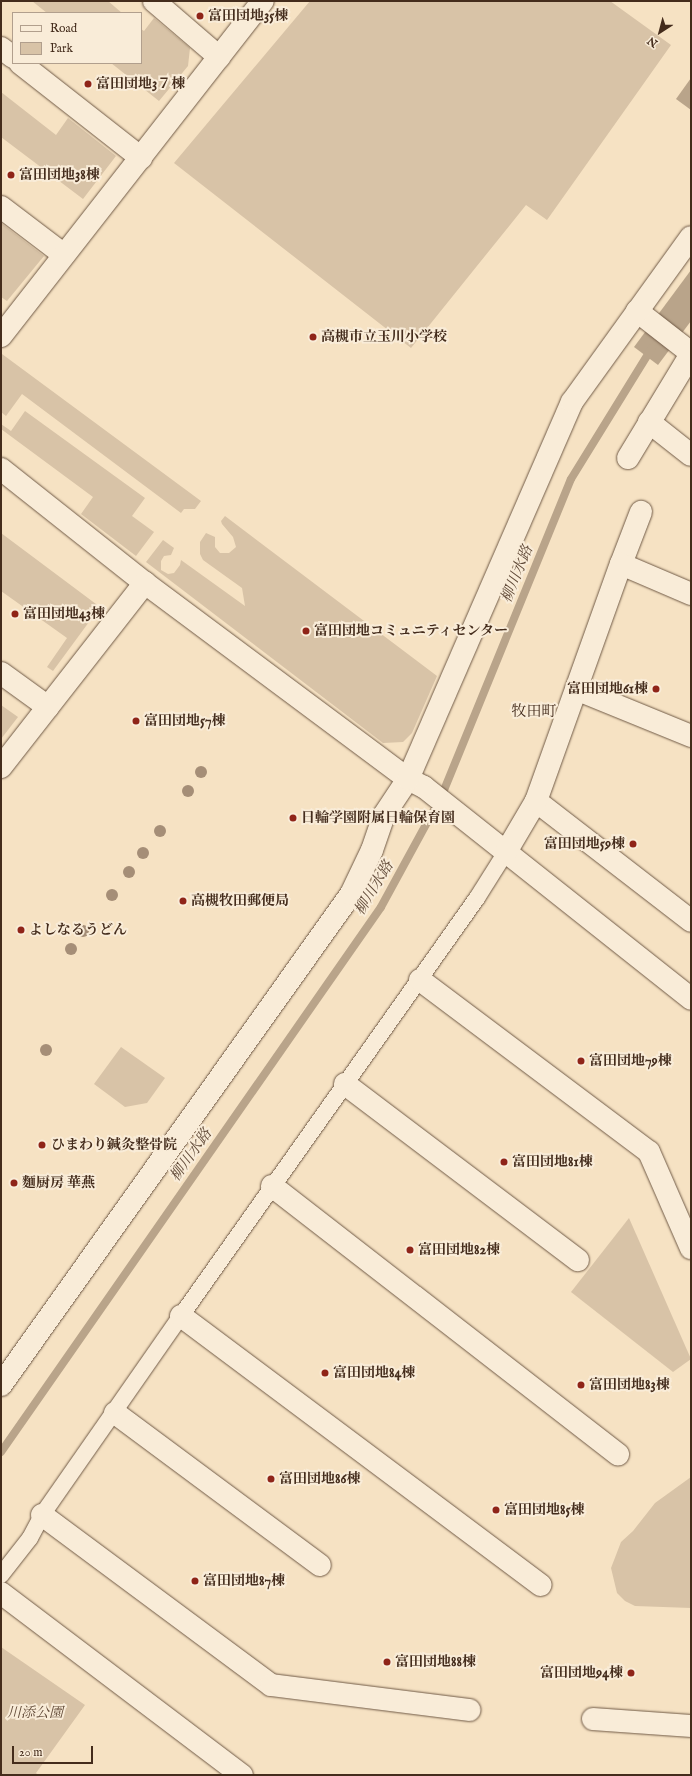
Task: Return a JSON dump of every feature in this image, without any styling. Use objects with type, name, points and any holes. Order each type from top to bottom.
[{"type":"street","points":[[154,1],[219,57]]},
{"type":"street","points":[[1,336],[263,1]]},
{"type":"street","points":[[1,48],[12,56]]},
{"type":"street","points":[[21,64],[141,158]]},
{"type":"street","points":[[1,207],[64,255]]},
{"type":"street","points":[[1,1385],[352,894],[372,850],[384,815],[416,783],[572,402],[691,237]]},
{"type":"street","points":[[628,458],[691,353],[637,311]]},
{"type":"street","points":[[649,422],[691,455]]},
{"type":"street","points":[[1,469],[145,583],[458,813],[691,999]]},
{"type":"street","points":[[506,852],[536,801],[641,512]]},
{"type":"street","points":[[621,564],[691,594]]},
{"type":"street","points":[[1,767],[145,583]]},
{"type":"street","points":[[1,673],[48,707]]},
{"type":"street","points":[[576,689],[691,736]]},
{"type":"street","points":[[536,801],[691,921]]},
{"type":"street","points":[[420,980],[649,1152],[691,1248]]},
{"type":"street","points":[[345,1084],[578,1260]]},
{"type":"street","points":[[272,1186],[618,1454]]},
{"type":"street","points":[[181,1316],[540,1585]]},
{"type":"street","points":[[115,1413],[320,1565]]},
{"type":"street","points":[[42,1515],[271,1685],[469,1710]]},
{"type":"street","points":[[1,1593],[242,1775]]},
{"type":"street","points":[[593,1719],[691,1726]]},
{"type":"lane","points":[[1,1575],[30,1538],[42,1515],[115,1413],[181,1316],[420,980],[477,898],[506,852]]},
{"type":"green space","points":[[32,1],[108,1],[121,12],[46,12]]},
{"type":"green space","points":[[310,1],[610,1],[671,45],[547,220],[526,205],[411,348],[174,163]]},
{"type":"green space","points":[[154,18],[190,48],[188,66],[159,101],[112,64],[142,64],[142,30],[144,31]]},
{"type":"green space","points":[[1,92],[56,135],[68,118],[116,156],[83,199],[1,137]]},
{"type":"green space","points":[[1,223],[44,256],[7,301],[1,297]]},
{"type":"green space","points":[[2,354],[201,501],[195,509],[184,509],[181,513],[22,394],[6,416],[1,412]]},
{"type":"green space","points":[[25,411],[145,498],[132,516],[154,532],[136,556],[81,514],[93,497],[1,429],[1,424],[11,431]]},
{"type":"green space","points":[[225,516],[437,676],[412,733],[403,742],[383,743],[146,562],[163,540],[174,548],[171,555],[164,556],[161,561],[161,570],[168,574],[174,573],[180,565],[181,560],[245,606],[242,588],[203,560],[200,554],[200,542],[206,533],[215,537],[215,547],[220,553],[229,553],[236,547],[233,537],[222,524],[221,521]]},
{"type":"green space","points":[[1,533],[100,607],[53,671],[47,667],[67,638],[1,591]]},
{"type":"green space","points":[[1,705],[18,717],[1,739]]},
{"type":"green space","points":[[121,1047],[165,1078],[147,1103],[125,1107],[94,1084]]},
{"type":"green space","points":[[629,1218],[691,1359],[673,1372],[571,1292]]},
{"type":"green space","points":[[691,1477],[691,1608],[635,1606],[625,1601],[617,1593],[611,1568],[621,1542],[633,1531],[655,1503]]},
{"type":"green space","name":"川添公園","points":[[1,1647],[85,1705],[36,1773],[38,1775],[1,1775]]},
{"type":"shaded area","points":[[691,78],[691,110],[676,99]]},
{"type":"shaded area","points":[[691,270],[691,321],[658,365],[634,347]]},
{"type":"waterway","name":"柳川水路","points":[[1,1452],[381,907],[442,795],[571,479],[652,348]]},
{"type":"place","name":"富田団地35棟","points":[[200,16]]},
{"type":"place","name":"富田団地3７棟","points":[[88,84]]},
{"type":"place","name":"富田団地38棟","points":[[11,175]]},
{"type":"place","name":"高槻市立玉川小学校","points":[[313,337]]},
{"type":"place","name":"富田団地43棟","points":[[15,614]]},
{"type":"place","name":"富田団地コミュニティセンター","points":[[306,631]]},
{"type":"place","name":"富田団地61棟","points":[[656,689]]},
{"type":"place","name":"富田団地57棟","points":[[136,721]]},
{"type":"place","name":"日輪学園附属日輪保育園","points":[[293,818]]},
{"type":"place","name":"富田団地59棟","points":[[633,844]]},
{"type":"place","name":"高槻牧田郵便局","points":[[183,901]]},
{"type":"place","name":"よしなるうどん","points":[[21,930]]},
{"type":"place","name":"富田団地79棟","points":[[581,1061]]},
{"type":"place","name":"ひまわり鍼灸整骨院","points":[[42,1145]]},
{"type":"place","name":"富田団地81棟","points":[[504,1162]]},
{"type":"place","name":"麵厨房 華燕","points":[[14,1183]]},
{"type":"place","name":"富田団地82棟","points":[[410,1250]]},
{"type":"place","name":"富田団地84棟","points":[[325,1373]]},
{"type":"place","name":"富田団地83棟","points":[[581,1385]]},
{"type":"place","name":"富田団地86棟","points":[[271,1479]]},
{"type":"place","name":"富田団地85棟","points":[[496,1510]]},
{"type":"place","name":"富田団地87棟","points":[[195,1581]]},
{"type":"place","name":"富田団地88棟","points":[[387,1662]]},
{"type":"place","name":"富田団地94棟","points":[[631,1673]]},
{"type":"district","name":"牧田町","points":[[534,712]]}]
